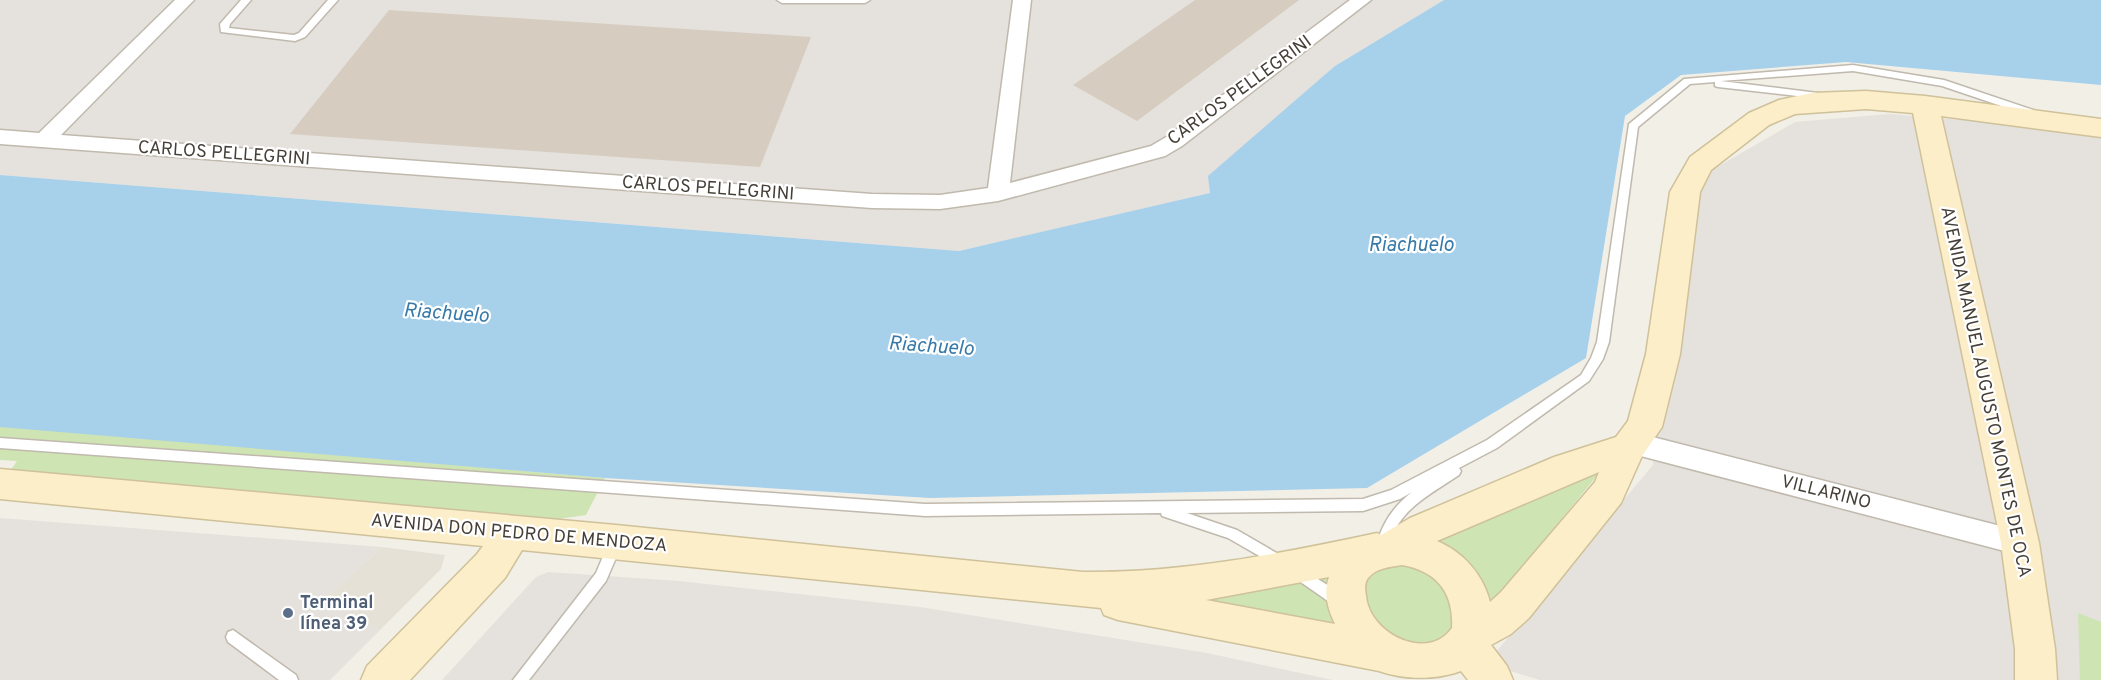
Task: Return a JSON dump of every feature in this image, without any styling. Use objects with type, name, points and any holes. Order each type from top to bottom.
[{"type":"main road","points":[[1390,655],[1426,663],[1440,661],[1457,651],[1470,636],[1497,621],[1515,605],[1608,492],[1630,445],[1644,426],[1655,391],[1663,354],[1685,192],[1694,174],[1711,154],[1773,112],[1789,106],[1812,102],[1866,100],[1925,105],[2101,128]]},
{"type":"main road","name":"AVENIDA MANUEL AUGUSTO MONTES DE OCA","points":[[1925,105],[2020,543],[2035,649],[2036,680]]},
{"type":"main road","name":"AVENIDA DON PEDRO DE MENDOZA","points":[[0,484],[511,534],[616,542],[1037,587],[1134,590],[1200,584],[1384,549],[1572,466],[1630,445]]},
{"type":"main road","points":[[382,680],[491,566],[511,534]]},
{"type":"main road","points":[[1447,680],[1390,655],[1358,631],[1346,605],[1344,593],[1350,571],[1366,555],[1384,549],[1423,553],[1443,563],[1459,578],[1473,606],[1470,636],[1473,654],[1492,680]]},
{"type":"main road","name":"AVENIDA DON PEDRO DE MENDOZA","points":[[1037,587],[1390,655]]},
{"type":"street","points":[[44,140],[185,0]]},
{"type":"street","points":[[998,194],[1022,0]]},
{"type":"street","name":"CARLOS PELLEGRINI","points":[[0,137],[872,201],[940,202],[998,194],[1158,151],[1175,141],[1362,0]]},
{"type":"street","name":"VILLARINO","points":[[1630,445],[2020,543]]},
{"type":"lane","points":[[246,0],[225,24],[224,30],[289,39],[302,35],[333,0]]},
{"type":"lane","points":[[782,0],[865,0]]},
{"type":"lane","points":[[1384,549],[1388,527],[1401,508],[1585,378],[1594,366],[1603,342],[1633,126],[1687,81],[1853,68],[1944,83],[2062,123]]},
{"type":"lane","points":[[1687,81],[1866,100]]},
{"type":"lane","points":[[0,443],[924,510],[1363,505],[1395,495],[1492,444]]},
{"type":"lane","points":[[1157,509],[1232,534],[1291,568],[1346,605]]},
{"type":"lane","points":[[520,680],[602,577],[616,542]]},
{"type":"lane","points":[[233,637],[291,680]]},
{"type":"shaded area","points":[[0,0],[1444,0],[1335,66],[1211,193],[959,251],[0,175]]},
{"type":"shaded area","points":[[1889,114],[2101,132],[2101,680],[1540,680],[1486,664],[1653,465],[1677,190],[1795,122]]},
{"type":"shaded area","points":[[0,518],[382,547],[327,597],[380,630],[330,680],[0,680]]},
{"type":"shaded area","points":[[382,547],[445,555],[441,569],[380,630],[327,597]]},
{"type":"shaded area","points":[[548,572],[679,581],[920,607],[1207,653],[1333,680],[442,680],[536,577]]},
{"type":"green space","points":[[0,425],[605,478],[586,515],[537,522],[10,471],[17,461],[0,460]]},
{"type":"green space","points":[[1604,467],[1489,608],[1417,545]]},
{"type":"green space","points":[[1393,559],[1443,577],[1459,623],[1446,642],[1423,650],[1372,630],[1358,584],[1371,567]]},
{"type":"green space","points":[[1344,568],[1358,641],[1142,601]]},
{"type":"green space","points":[[2078,613],[2101,622],[2101,680],[2080,680]]},
{"type":"water","name":"Riachuelo","points":[[1444,0],[2101,0],[2101,85],[1846,62],[1681,75],[1625,116],[1586,358],[1367,488],[930,498],[605,478],[0,427],[0,175],[959,251],[1210,193],[1208,176],[1335,66]]},
{"type":"building","points":[[1195,0],[1299,0],[1137,121],[1073,85]]},
{"type":"building","points":[[389,10],[811,37],[760,167],[290,134]]},
{"type":"place","name":"Terminal línea 39","points":[[288,613]]}]
